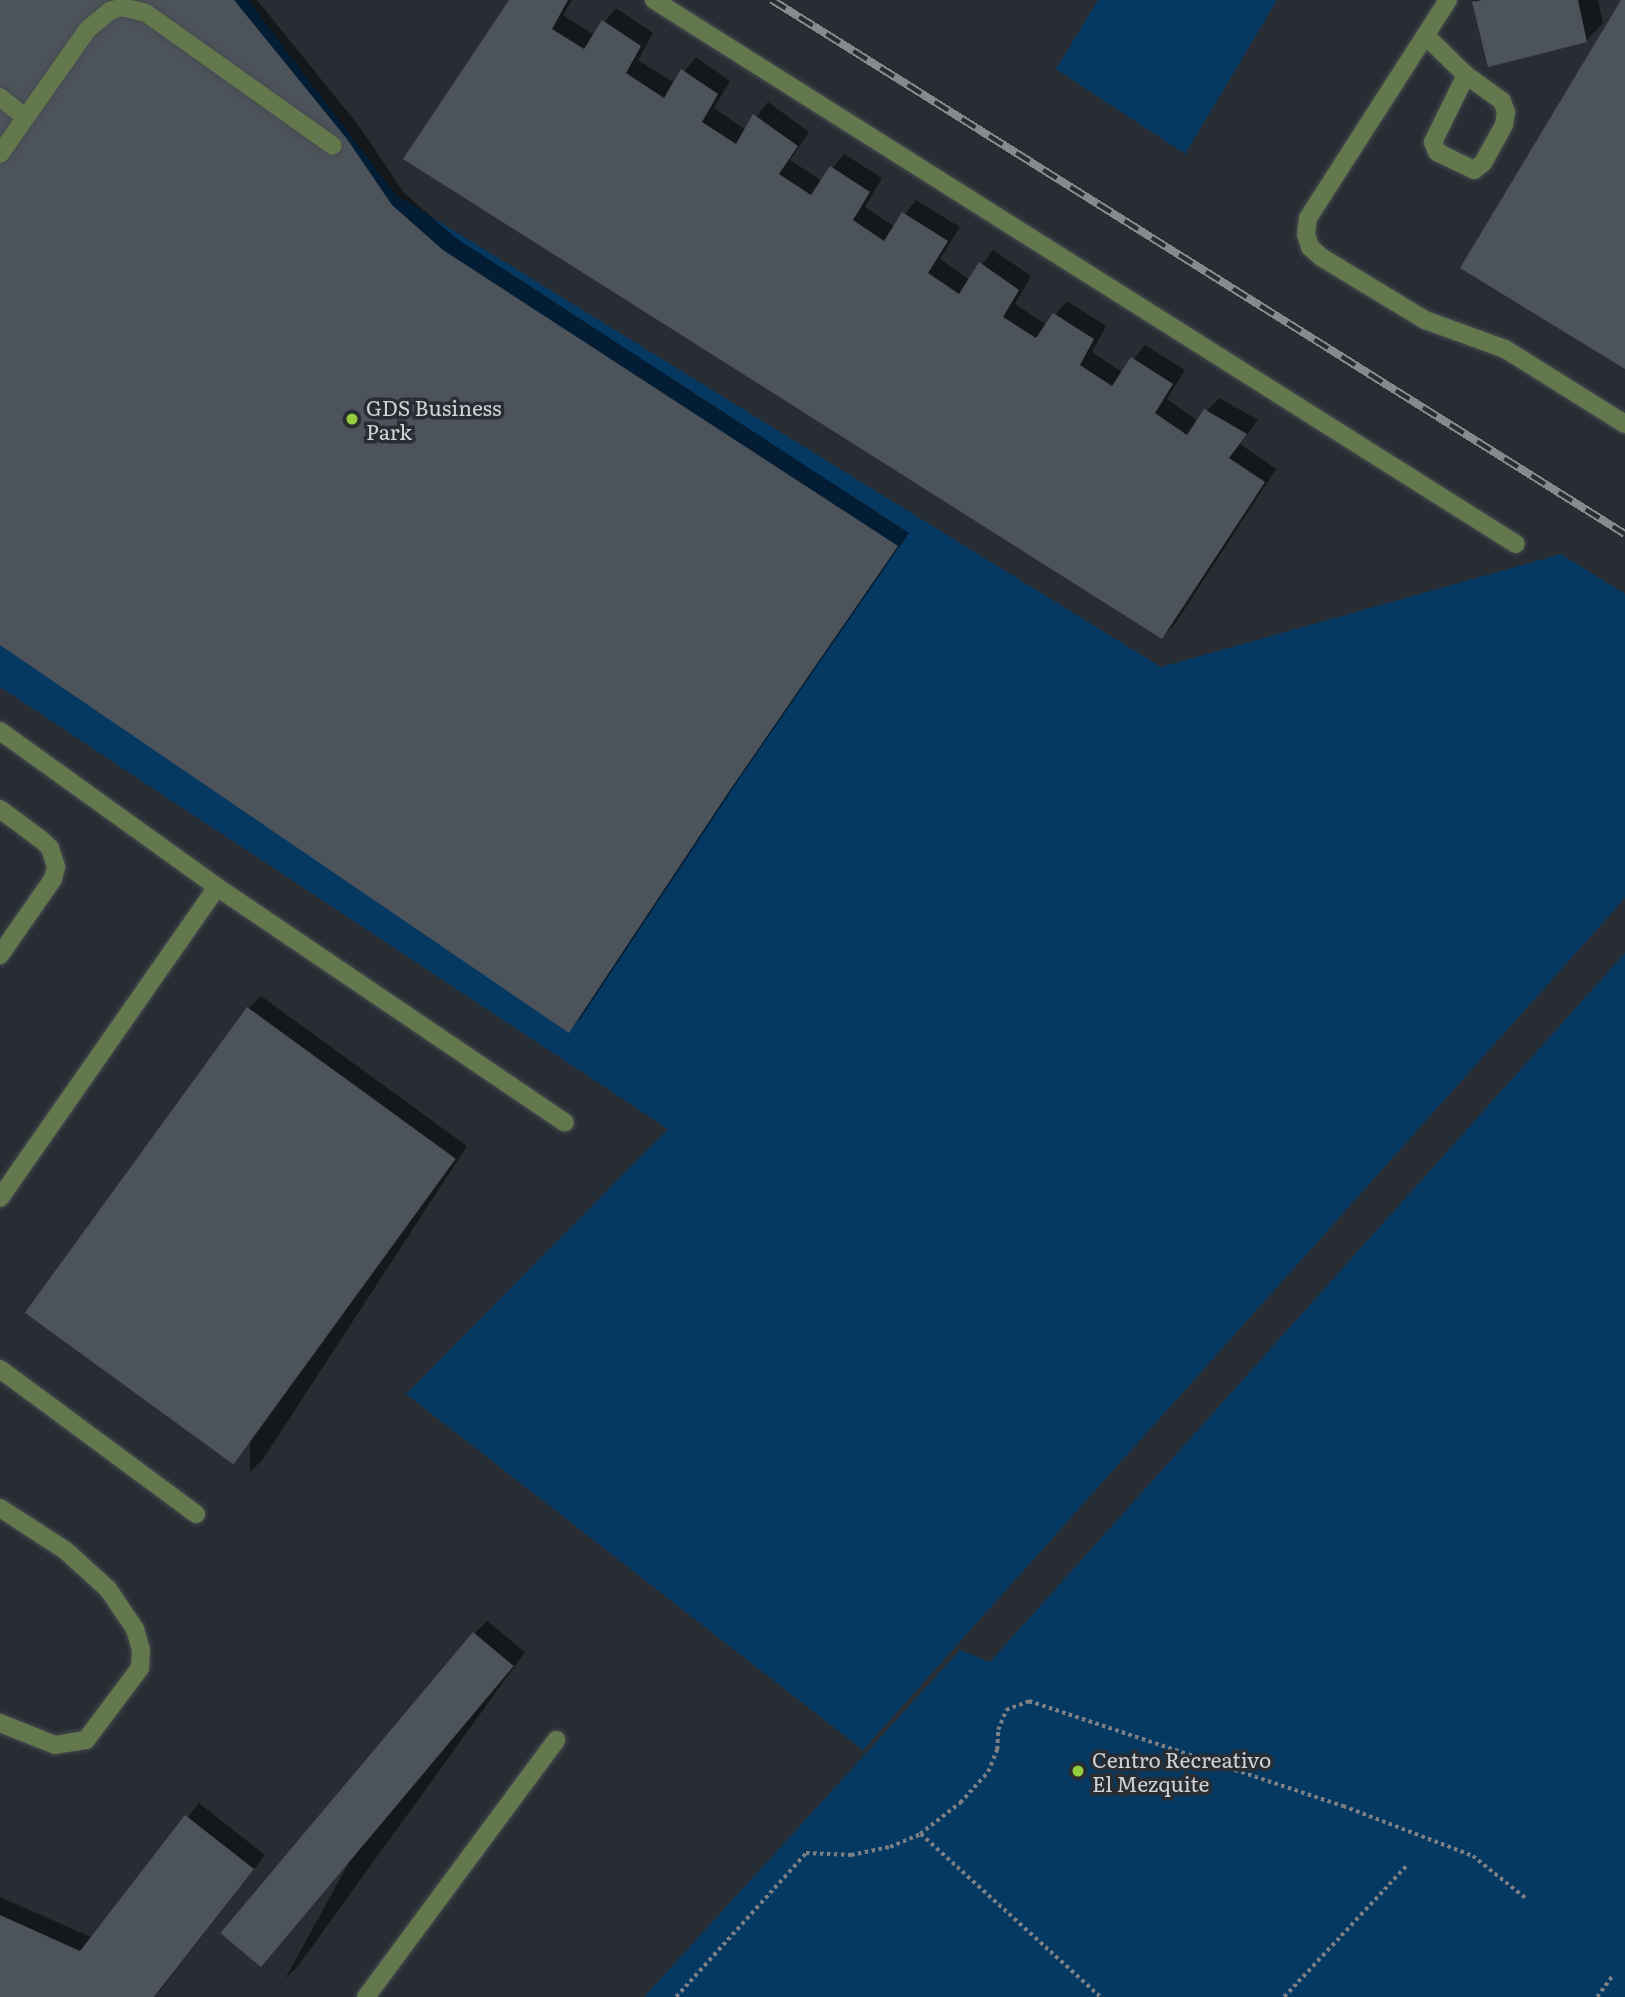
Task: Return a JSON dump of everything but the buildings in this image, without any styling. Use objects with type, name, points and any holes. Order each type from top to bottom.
[{"type":"lane","points":[[654,0],[1517,544]]},
{"type":"lane","points":[[1448,0],[1308,218],[1306,234],[1310,247],[1321,257],[1425,320],[1505,349],[1625,424]]},
{"type":"lane","points":[[0,153],[87,30],[110,11],[134,8],[333,146]]},
{"type":"lane","points":[[1426,36],[1466,75],[1493,93],[1502,102],[1506,112],[1504,125],[1483,163],[1474,170],[1437,152],[1433,142],[1466,75]]},
{"type":"lane","points":[[0,97],[25,117]]},
{"type":"lane","points":[[0,732],[217,887],[565,1123]]},
{"type":"lane","points":[[0,809],[43,841],[55,858],[56,867],[53,879],[0,955]]},
{"type":"lane","points":[[0,1198],[217,887]]},
{"type":"lane","points":[[0,1369],[196,1514]]},
{"type":"lane","points":[[0,1508],[65,1550],[108,1589],[135,1629],[141,1650],[140,1668],[106,1717],[86,1740],[55,1745],[0,1723]]},
{"type":"lane","points":[[366,1997],[556,1740]]},
{"type":"path","points":[[676,1997],[806,1853],[851,1855],[890,1847],[920,1834],[960,1803],[988,1772],[997,1750],[998,1730],[1006,1710],[1029,1701],[1343,1806],[1473,1856],[1528,1900]]},
{"type":"path","points":[[920,1834],[1101,1997]]},
{"type":"path","points":[[1284,1997],[1407,1865]]},
{"type":"path","points":[[1597,1997],[1613,1975]]},
{"type":"shaded area","points":[[0,0],[248,0],[396,195],[1161,667],[1561,554],[1625,594],[1625,898],[863,1750],[406,1394],[668,1129],[0,687]]},
{"type":"shaded area","points":[[1098,0],[1277,0],[1185,154],[1056,69]]},
{"type":"shaded area","points":[[1625,953],[1625,1997],[644,1997],[960,1650],[990,1662]]},
{"type":"railway","points":[[772,0],[1625,534]]},
{"type":"place","name":"GDS Business Park","points":[[352,419]]},
{"type":"place","name":"Centro Recreativo El Mezquite","points":[[1078,1771]]}]
